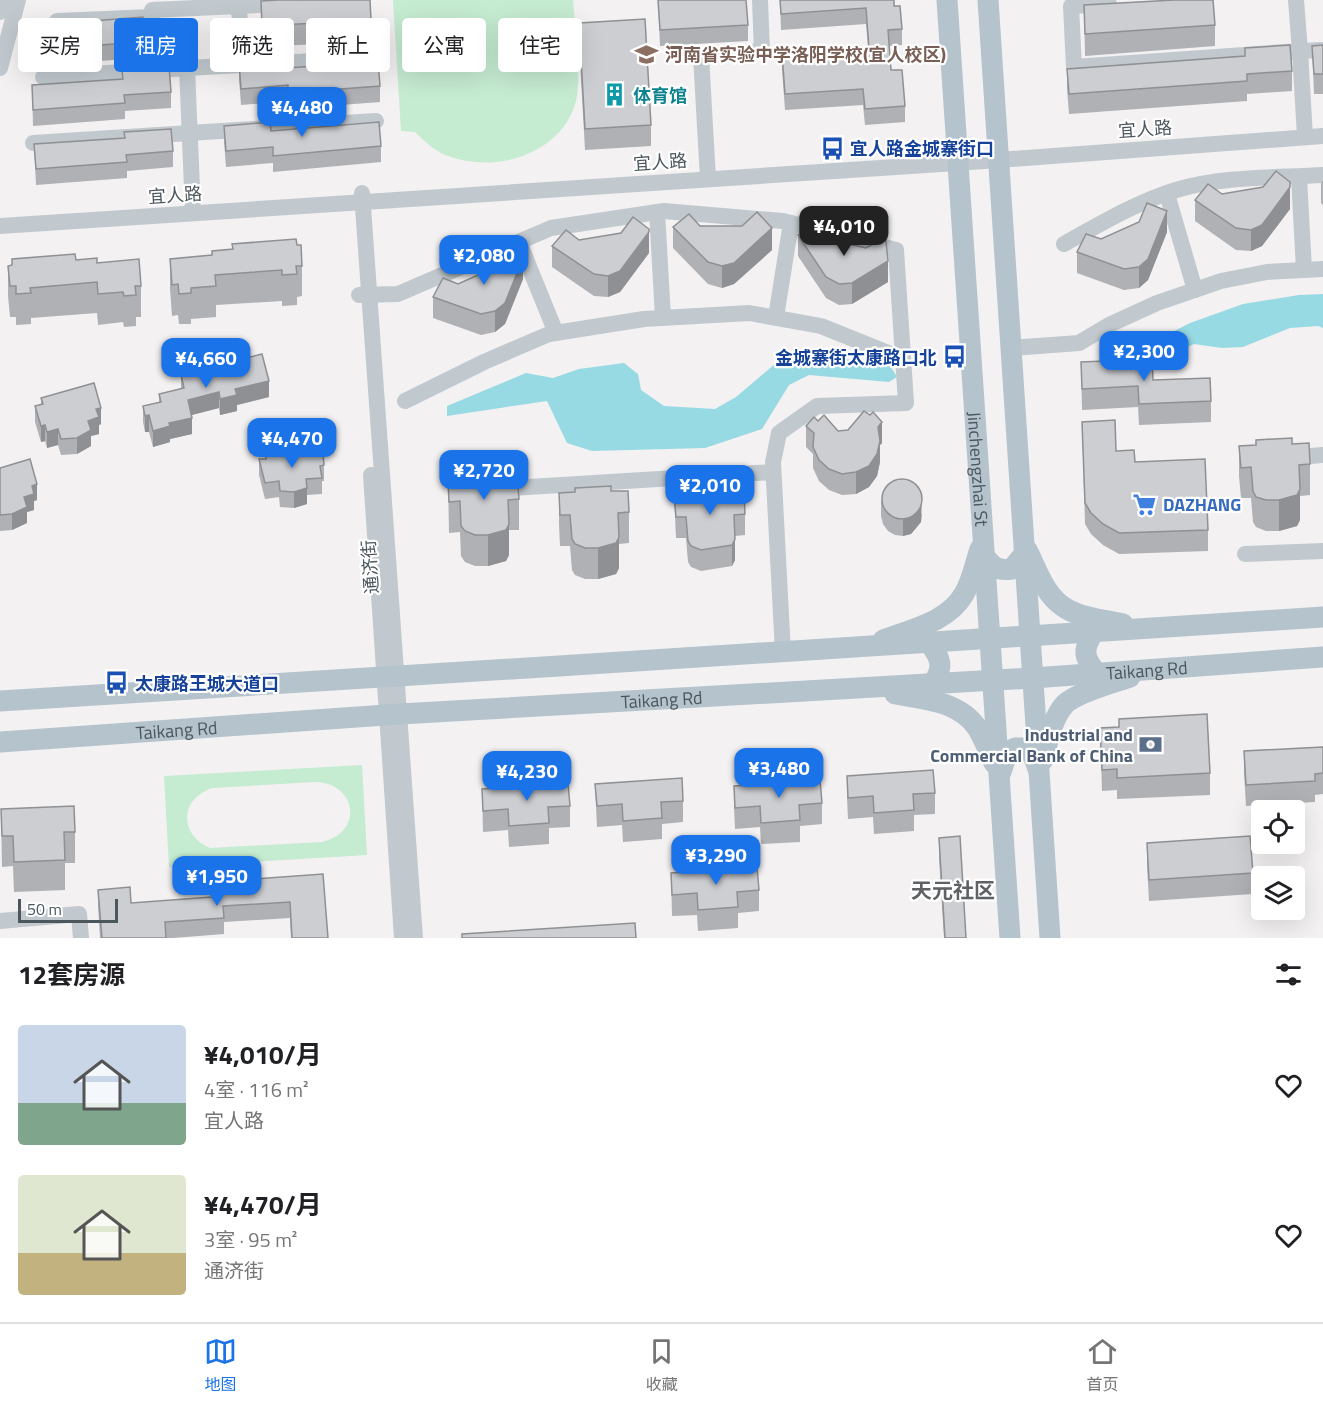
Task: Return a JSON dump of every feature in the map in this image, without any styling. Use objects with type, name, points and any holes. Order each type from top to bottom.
[{"type":"main road","name":"Jinchengzhai St","points":[[946,0],[1010,938]]},
{"type":"main road","points":[[988,0],[1050,938]]},
{"type":"main road","points":[[983,548],[993,568],[1002,571],[1012,569],[1023,548]]},
{"type":"main road","points":[[860,648],[936,621],[953,609],[965,593],[983,548]]},
{"type":"main road","points":[[1023,548],[1047,590],[1060,605],[1082,615],[1149,629]]},
{"type":"main road","points":[[0,701],[391,675],[1029,638],[1323,617]]},
{"type":"main road","points":[[1093,633],[1086,645],[1086,660],[1096,673]]},
{"type":"main road","points":[[930,644],[939,656],[940,674],[933,683]]},
{"type":"main road","name":"Taikang Rd","points":[[0,742],[394,715],[1032,678],[1323,657]]},
{"type":"main road","points":[[1039,772],[1055,721],[1066,704],[1083,694],[1152,669]]},
{"type":"main road","points":[[859,688],[939,702],[961,712],[977,728],[999,775]]},
{"type":"main road","points":[[999,775],[1007,753],[1015,748],[1023,748],[1033,754],[1039,772]]},
{"type":"street","points":[[0,12],[3,0]]},
{"type":"street","points":[[0,68],[18,0]]},
{"type":"street","points":[[708,174],[701,56],[762,51],[760,0]]},
{"type":"street","points":[[1296,0],[1305,133]]},
{"type":"street","points":[[1128,3],[1071,6],[1074,67],[1323,50]]},
{"type":"street","points":[[102,19],[152,17],[152,10],[195,4],[239,6],[295,4]]},
{"type":"street","points":[[239,6],[240,18]]},
{"type":"street","points":[[43,77],[122,72]]},
{"type":"street","points":[[187,72],[193,209]]},
{"type":"street","points":[[33,143],[376,121]]},
{"type":"street","name":"宜人路","points":[[1305,133],[1323,127]]},
{"type":"street","name":"宜人路","points":[[0,226],[357,197],[1305,133],[1323,136]]},
{"type":"street","points":[[1065,244],[1112,217],[1176,190],[1222,181],[1323,175]]},
{"type":"street","points":[[1299,177],[1304,270]]},
{"type":"street","points":[[1167,194],[1195,290]]},
{"type":"street","name":"通济街","points":[[357,197],[394,715],[416,938]]},
{"type":"street","name":"宜人路","points":[[0,217],[193,209]]},
{"type":"street","points":[[364,295],[398,294],[551,228],[664,211],[791,223],[896,250],[906,403],[817,406],[779,433],[773,472],[783,653]]},
{"type":"street","points":[[657,212],[663,318]]},
{"type":"street","points":[[776,318],[791,223]]},
{"type":"street","points":[[519,242],[556,333]]},
{"type":"street","points":[[1011,348],[1079,343],[1111,324],[1157,303],[1221,281],[1267,272],[1323,269]]},
{"type":"street","points":[[405,401],[484,362],[549,334],[644,319],[749,313],[821,326],[903,359]]},
{"type":"street","points":[[1270,459],[1323,455]]},
{"type":"street","points":[[484,490],[773,472]]},
{"type":"street","points":[[1245,554],[1323,551]]},
{"type":"street","name":"通济街","points":[[394,715],[402,938]]},
{"type":"street","points":[[0,921],[79,914],[81,938]]},
{"type":"green space","points":[[393,0],[573,0],[575,18],[498,18],[498,72],[578,72],[576,101],[568,119],[557,134],[542,146],[525,155],[506,160],[467,161],[448,156],[435,149],[415,132],[401,131]]},
{"type":"green space","points":[[362,765],[367,855],[169,867],[164,776]],"holes":[[[316,782],[330,785],[347,799],[350,809],[349,820],[344,829],[335,837],[322,842],[210,848],[200,842],[188,826],[187,816],[194,800],[213,788]]]},
{"type":"water","points":[[1323,294],[1323,328],[1318,326],[1290,328],[1243,347],[1222,348],[1194,344],[1153,362],[1108,365],[1109,356],[1139,349],[1190,323],[1243,304],[1299,295]]},
{"type":"water","points":[[819,353],[860,362],[888,362],[897,377],[889,382],[809,375],[789,385],[762,429],[705,448],[592,451],[567,443],[547,401],[447,416],[447,406],[526,373],[553,378],[579,369],[624,363],[638,374],[641,390],[664,406],[715,409],[736,397],[782,358]]},
{"type":"building","points":[[370,0],[371,18],[306,18],[306,24],[294,24],[294,18],[262,18],[261,1]]},
{"type":"building","points":[[658,0],[746,0],[748,25],[660,30]]},
{"type":"building","points":[[780,0],[894,0],[894,6],[900,6],[902,29],[888,30],[891,70],[902,70],[905,106],[865,109],[863,89],[785,94],[782,53],[869,48],[866,8],[781,14]]},
{"type":"building","points":[[1213,0],[1215,25],[1085,34],[1084,5]]},
{"type":"building","points":[[114,19],[114,44],[102,45],[102,20]]},
{"type":"building","name":"体育馆","points":[[645,19],[651,125],[585,129],[582,23]]},
{"type":"building","points":[[1290,45],[1292,71],[1247,74],[1247,81],[1069,94],[1067,69],[1245,56],[1245,48]]},
{"type":"building","points":[[1323,45],[1323,74],[1314,74],[1312,46]]},
{"type":"building","points":[[294,67],[306,67],[306,72],[379,72],[380,86],[288,93],[288,85],[241,89],[240,72],[294,72]]},
{"type":"building","points":[[122,72],[169,72],[171,92],[124,95],[125,103],[33,110],[32,85],[123,79]]},
{"type":"building","points":[[270,122],[271,131],[379,122],[381,146],[273,156],[273,147],[226,151],[224,126]]},
{"type":"building","points":[[171,129],[173,151],[126,155],[127,162],[36,169],[34,144],[125,138],[124,132]]},
{"type":"building","points":[[1276,171],[1290,182],[1290,187],[1262,225],[1251,230],[1236,228],[1195,200],[1208,184],[1222,194],[1263,187]]},
{"type":"building","points":[[1147,203],[1167,211],[1148,259],[1139,267],[1124,269],[1077,252],[1086,234],[1101,239],[1139,222]]},
{"type":"building","points":[[757,212],[772,228],[734,263],[722,266],[708,262],[673,227],[689,214],[700,226],[742,226]]},
{"type":"building","points":[[633,217],[649,229],[649,232],[620,271],[608,276],[594,274],[552,246],[566,230],[579,240],[621,233]]},
{"type":"building","points":[[817,226],[826,239],[866,248],[884,238],[888,261],[852,283],[839,284],[826,277],[798,235]]},
{"type":"building","points":[[296,239],[297,245],[301,245],[302,266],[296,266],[297,274],[282,275],[282,270],[215,275],[216,286],[191,288],[191,293],[179,294],[178,284],[172,285],[170,259],[212,255],[212,251],[233,249],[232,244]]},
{"type":"building","points":[[504,248],[522,255],[523,258],[505,303],[495,311],[481,314],[433,297],[443,278],[458,284],[496,267]]},
{"type":"building","points":[[75,254],[76,260],[97,258],[97,263],[139,259],[141,286],[135,286],[136,295],[124,296],[123,292],[98,294],[97,282],[30,288],[31,293],[16,294],[16,286],[10,286],[8,266],[12,265],[12,259]]},
{"type":"building","points":[[262,354],[269,381],[235,389],[237,395],[220,399],[219,392],[188,400],[192,418],[169,423],[170,426],[153,431],[149,415],[145,416],[143,406],[161,402],[159,394],[184,388],[181,375]]},
{"type":"building","points":[[1152,359],[1153,380],[1210,378],[1211,401],[1139,404],[1138,386],[1082,389],[1081,362]]},
{"type":"building","points":[[94,383],[101,408],[96,409],[99,417],[88,421],[91,430],[77,438],[61,439],[58,429],[47,432],[45,425],[41,426],[35,406],[43,404],[41,398]]},
{"type":"building","points":[[864,411],[870,415],[873,412],[882,422],[878,427],[880,441],[877,454],[869,466],[856,472],[842,474],[829,469],[819,460],[813,447],[814,433],[806,426],[814,417],[818,421],[824,415],[838,431],[848,430]]},
{"type":"building","name":"DAZHANG","points":[[1115,420],[1116,451],[1134,450],[1135,462],[1205,459],[1208,530],[1119,533],[1103,524],[1091,513],[1085,503],[1082,422]]},
{"type":"building","points":[[1292,438],[1292,444],[1309,443],[1310,464],[1299,465],[1300,489],[1297,495],[1279,500],[1256,497],[1253,491],[1251,467],[1241,468],[1239,446],[1256,445],[1256,440]]},
{"type":"building","points":[[278,449],[279,455],[318,451],[318,453],[323,453],[324,465],[320,466],[322,478],[306,479],[307,488],[294,492],[280,491],[279,481],[265,483],[259,459],[266,459],[265,451]]},
{"type":"building","points":[[30,459],[37,484],[32,486],[34,494],[24,497],[27,507],[12,514],[0,515],[0,468]]},
{"type":"building","points":[[500,472],[501,478],[517,477],[519,499],[508,500],[509,524],[506,530],[488,535],[475,535],[465,531],[461,526],[460,501],[449,502],[448,480],[465,479],[464,474]]},
{"type":"building","points":[[902,479],[910,480],[916,485],[921,491],[921,507],[916,513],[910,518],[902,519],[894,518],[888,513],[883,507],[882,499],[883,491],[888,485],[894,480]]},
{"type":"building","points":[[611,486],[611,491],[628,491],[629,512],[618,513],[619,537],[616,543],[598,548],[585,548],[575,544],[572,539],[570,515],[560,515],[559,493],[575,492],[575,488]]},
{"type":"building","points":[[727,488],[727,493],[744,492],[745,514],[734,515],[735,539],[732,545],[701,550],[691,546],[688,541],[686,517],[676,517],[674,495],[691,494],[691,490]]},
{"type":"building","points":[[1207,714],[1210,773],[1117,778],[1117,769],[1102,770],[1100,728],[1119,727],[1119,719]]},
{"type":"building","points":[[1323,747],[1323,773],[1315,774],[1315,781],[1246,785],[1244,751]]},
{"type":"building","points":[[933,770],[935,793],[913,794],[914,810],[874,813],[873,796],[848,798],[847,776]]},
{"type":"building","points":[[682,778],[683,801],[661,802],[662,818],[623,821],[622,804],[597,806],[595,784]]},
{"type":"building","points":[[820,780],[822,803],[799,805],[800,820],[761,823],[760,806],[735,808],[734,786]]},
{"type":"building","points":[[568,783],[570,806],[548,807],[549,823],[509,826],[508,809],[483,811],[482,789]]},
{"type":"building","points":[[74,806],[75,832],[64,832],[65,860],[14,862],[13,836],[2,836],[1,809]]},
{"type":"building","points":[[960,836],[966,938],[945,938],[939,838]]},
{"type":"building","points":[[1250,836],[1251,873],[1149,880],[1147,843]]},
{"type":"building","points":[[757,867],[759,890],[737,892],[738,907],[698,910],[697,893],[672,895],[671,873]]},
{"type":"building","points":[[323,874],[328,938],[292,938],[290,902],[223,906],[224,918],[165,922],[166,938],[102,938],[98,890],[130,887],[131,903],[212,897],[211,882]]},
{"type":"building","points":[[635,923],[636,938],[462,938],[462,934]]},
{"type":"place","name":"河南省实验中学洛阳学校(宜人校区)","points":[[647,54]]},
{"type":"place","name":"体育馆","points":[[615,95]]},
{"type":"place","name":"宜人路金城寨街口","points":[[832,148]]},
{"type":"place","name":"金城寨街太康路口北","points":[[955,357]]},
{"type":"place","name":"DAZHANG","points":[[1145,504]]},
{"type":"place","name":"太康路王城大道口","points":[[117,683]]},
{"type":"place","name":"Industrial and Commercial Bank of China","points":[[1151,744]]},
{"type":"district","name":"天元社区","points":[[953,890]]}]
